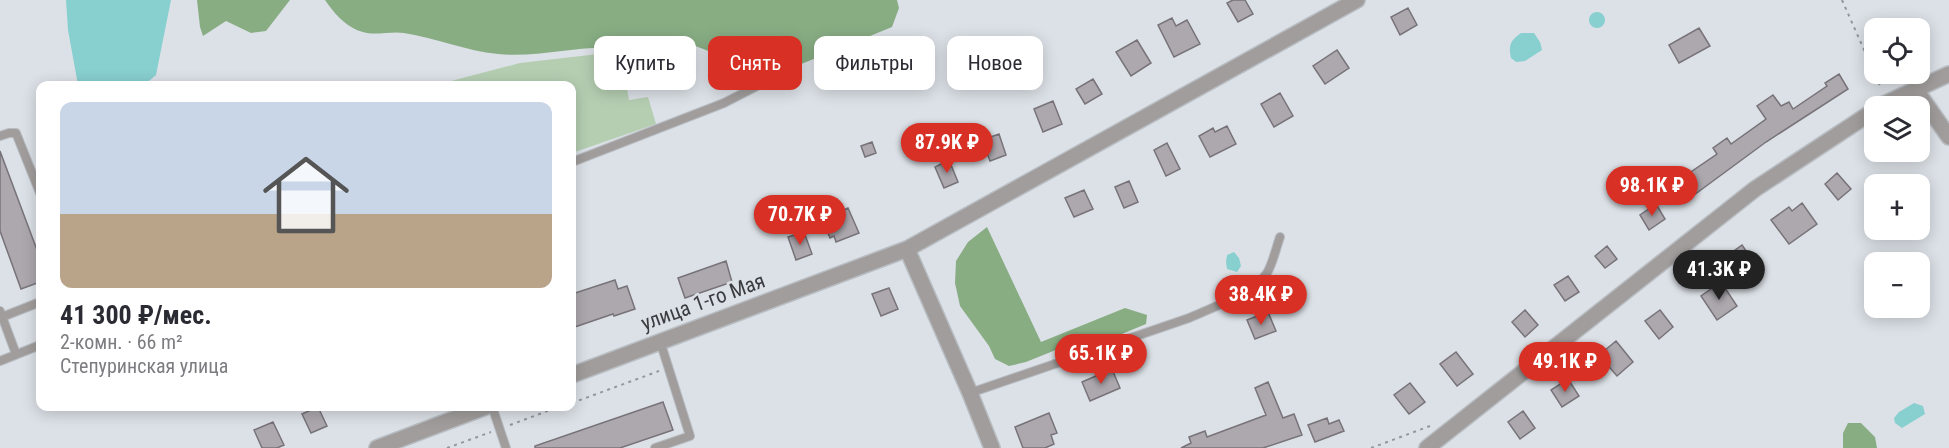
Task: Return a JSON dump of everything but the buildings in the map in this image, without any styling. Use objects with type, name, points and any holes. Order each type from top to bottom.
[{"type":"street","name":"улица 1-го Мая","points":[[576,373],[907,249],[1357,0]]},
{"type":"street","points":[[1903,96],[1949,74]]},
{"type":"street","points":[[1916,90],[1949,137]]},
{"type":"street","points":[[1426,448],[1755,189],[1864,117]]},
{"type":"street","points":[[907,249],[992,448]]},
{"type":"street","points":[[377,448],[405,443],[479,411]]},
{"type":"lane","points":[[576,160],[724,103],[749,90]]},
{"type":"lane","points":[[0,136],[9,132],[16,133],[36,183]]},
{"type":"lane","points":[[970,393],[1189,318],[1224,303],[1248,290],[1267,273],[1280,237]]},
{"type":"lane","points":[[16,354],[1,314],[36,303]]},
{"type":"lane","points":[[655,448],[690,436],[660,341]]},
{"type":"lane","points":[[0,361],[36,346]]},
{"type":"lane","points":[[492,411],[506,448]]},
{"type":"path","points":[[1842,0],[1877,96]]},
{"type":"path","points":[[576,402],[668,368]]},
{"type":"path","points":[[1371,448],[1433,424],[1449,431]]},
{"type":"green space","points":[[197,0],[290,0],[266,31],[251,33],[226,21],[203,36]]},
{"type":"green space","points":[[325,0],[897,0],[899,8],[892,27],[870,36],[814,36],[814,59],[802,64],[802,36],[708,36],[708,51],[696,46],[696,36],[594,36],[594,48],[513,55],[474,50],[404,33],[367,33],[354,29],[333,11]]},
{"type":"green space","points":[[594,54],[594,90],[627,90],[629,100],[648,97],[656,124],[576,152],[576,81],[451,81],[520,63]]},
{"type":"green space","points":[[987,227],[1041,342],[1125,308],[1147,315],[1146,324],[1100,343],[1088,337],[1026,362],[1009,366],[995,359],[989,346],[960,306],[955,283],[956,261],[968,242]]},
{"type":"green space","points":[[1848,423],[1861,423],[1875,437],[1877,448],[1843,448],[1843,433]]},
{"type":"water","points":[[66,0],[171,0],[156,75],[149,81],[77,81],[68,30]]},
{"type":"water","points":[[1597,12],[1603,14],[1605,20],[1603,26],[1597,28],[1591,26],[1589,20],[1591,14]]},
{"type":"water","points":[[1521,33],[1534,33],[1542,50],[1525,61],[1516,62],[1511,58],[1510,46]]},
{"type":"water","points":[[1234,252],[1241,266],[1237,272],[1227,269],[1227,255]]},
{"type":"water","points":[[1914,403],[1923,406],[1925,414],[1902,428],[1895,423],[1894,418]]}]
